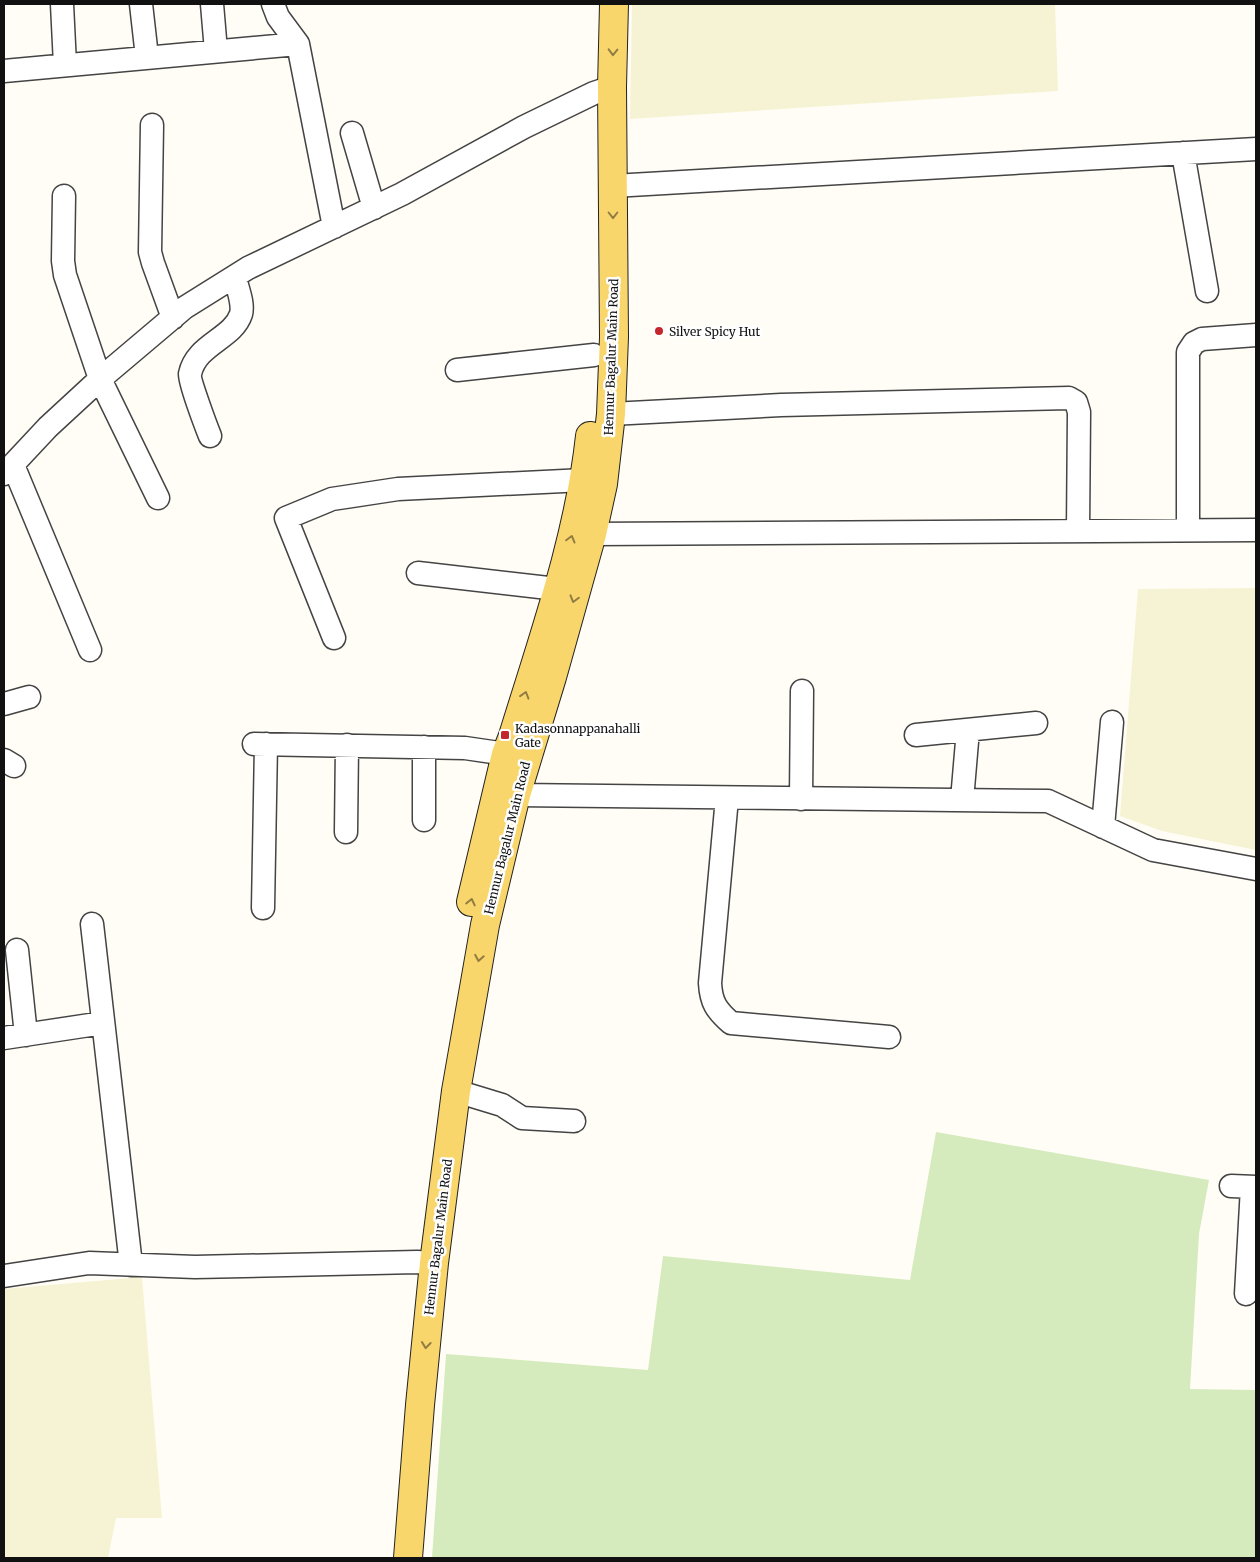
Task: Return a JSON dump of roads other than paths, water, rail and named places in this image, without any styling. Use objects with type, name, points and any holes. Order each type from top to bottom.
[{"type":"main road","name":"Hennur Bagalur Main Road","points":[[391,1558],[402,1403],[485,925],[506,793],[506,754],[558,589],[573,530],[593,482],[611,414],[614,337],[613,186],[595,4]]},
{"type":"main road","name":"Hennur Bagalur Main Road","points":[[408,1558],[420,1405],[425,1262],[439,1086],[468,913],[506,793],[552,677],[592,534],[594,355],[603,90],[614,4]]},
{"type":"street","points":[[62,4],[65,65]]},
{"type":"street","points":[[142,4],[147,58]]},
{"type":"street","points":[[212,4],[216,51]]},
{"type":"street","points":[[273,4],[278,17],[298,44],[334,227]]},
{"type":"street","points":[[4,70],[298,44]]},
{"type":"street","points":[[90,650],[8,470],[48,427],[100,379],[184,308],[248,268],[402,194],[524,127],[603,90]]},
{"type":"street","points":[[152,125],[150,252],[173,318]]},
{"type":"street","points":[[352,133],[374,208]]},
{"type":"street","points":[[613,186],[1256,149]]},
{"type":"street","points":[[1183,153],[1207,291]]},
{"type":"street","points":[[64,196],[62,261],[64,275],[100,379],[158,498]]},
{"type":"street","points":[[210,436],[190,376],[193,364],[200,354],[235,325],[241,313],[235,277]]},
{"type":"street","points":[[1188,530],[1188,352],[1194,343],[1202,339],[1256,335]]},
{"type":"street","points":[[457,370],[594,355]]},
{"type":"street","points":[[611,414],[781,404],[1069,398],[1076,402],[1079,412],[1078,531]]},
{"type":"street","points":[[334,638],[286,518],[332,499],[398,490],[593,482]]},
{"type":"street","points":[[592,534],[1256,529]]},
{"type":"street","points":[[418,573],[558,589]]},
{"type":"street","points":[[801,799],[802,690]]},
{"type":"street","points":[[4,704],[30,696]]},
{"type":"street","points":[[1103,827],[1112,722]]},
{"type":"street","points":[[916,735],[1036,723]]},
{"type":"street","points":[[962,800],[968,730]]},
{"type":"street","points":[[263,908],[260,744],[465,748],[506,754]]},
{"type":"street","points":[[346,745],[346,832]]},
{"type":"street","points":[[424,747],[424,820]]},
{"type":"street","points":[[506,793],[727,798],[1048,801],[1153,850],[1256,869]]},
{"type":"street","points":[[727,798],[710,982],[711,996],[720,1014],[731,1023],[889,1037]]},
{"type":"street","points":[[92,924],[131,1265]]},
{"type":"street","points":[[17,950],[26,1035]]},
{"type":"street","points":[[4,1038],[103,1023]]},
{"type":"street","points":[[456,1091],[502,1105],[522,1118],[574,1121]]},
{"type":"street","points":[[1246,1187],[1246,1294]]},
{"type":"street","points":[[4,1276],[90,1263],[195,1267],[425,1262]]},
{"type":"place","name":"Silver Spicy Hut","points":[[659,331]]},
{"type":"place","name":"Kadasonnappanahalli Gate","points":[[505,735]]}]
